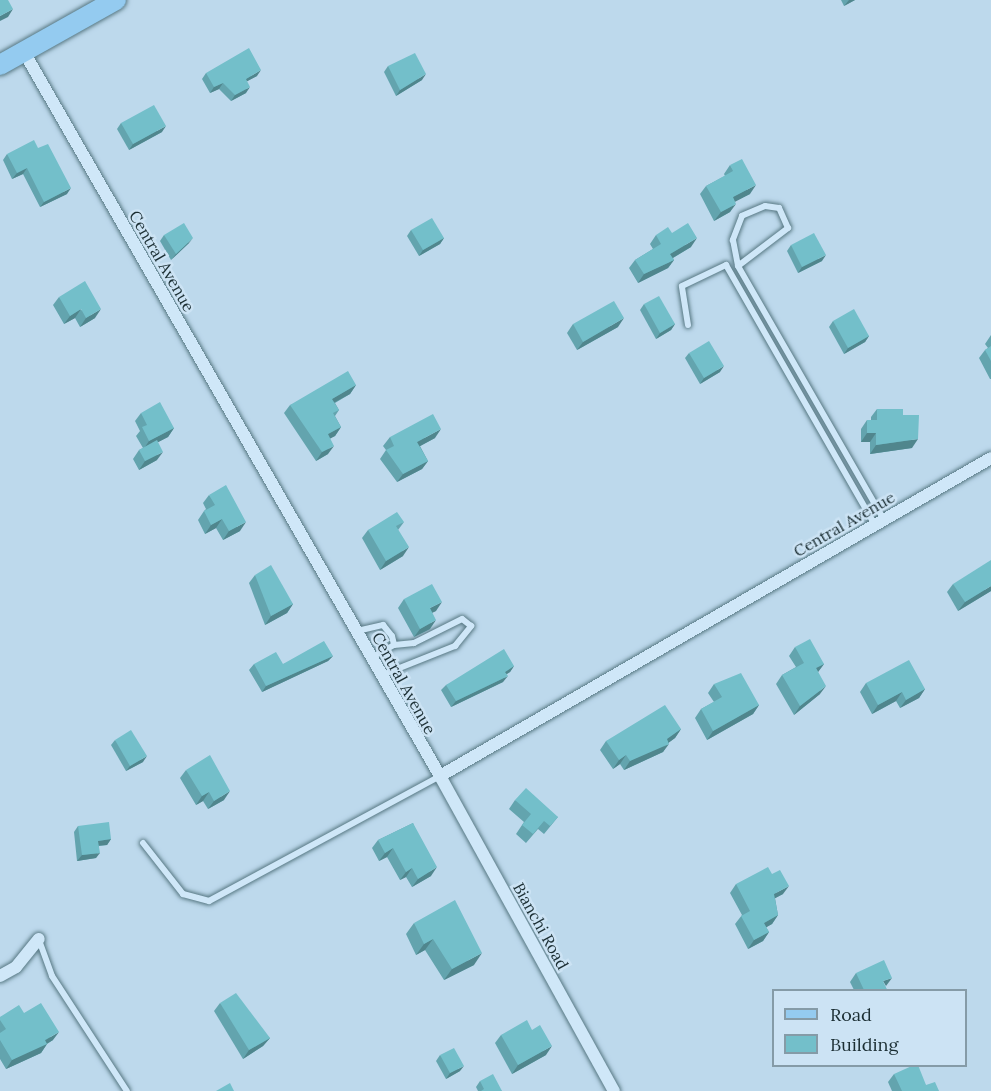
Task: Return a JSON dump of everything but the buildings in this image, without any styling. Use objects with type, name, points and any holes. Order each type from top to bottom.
[{"type":"main road","points":[[0,65],[116,0]]},
{"type":"street","name":"Central Avenue","points":[[24,52],[380,676],[440,776],[991,458]]},
{"type":"street","name":"Bianchi Road","points":[[440,776],[614,1091]]},
{"type":"street","points":[[0,976],[16,967],[39,939]]},
{"type":"lane","points":[[738,266],[788,228],[779,208],[765,206],[742,216],[733,240],[738,266],[880,523]]},
{"type":"lane","points":[[688,325],[682,286],[726,265],[880,523]]},
{"type":"lane","points":[[371,658],[394,645],[414,643],[462,619],[471,626],[455,646],[380,676]]},
{"type":"lane","points":[[356,631],[384,625],[394,645]]},
{"type":"lane","points":[[143,843],[183,894],[209,901],[440,776]]},
{"type":"lane","points":[[39,939],[52,975],[127,1091]]}]
